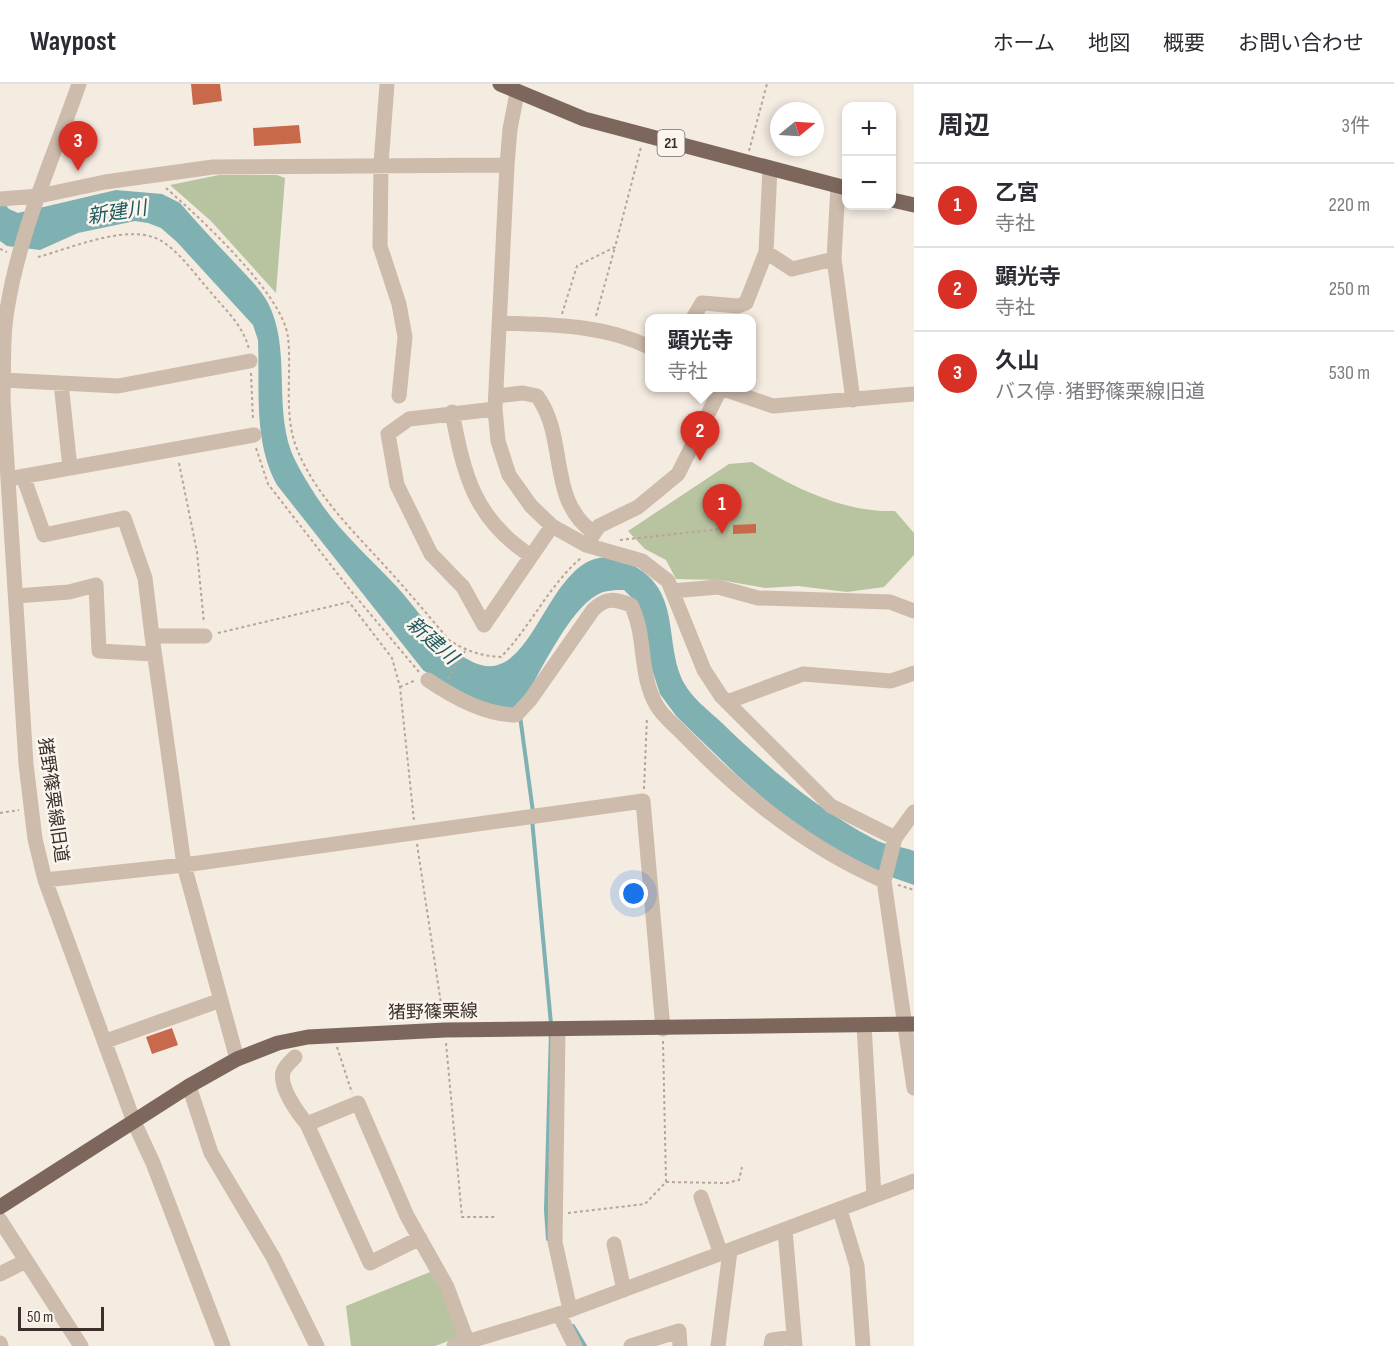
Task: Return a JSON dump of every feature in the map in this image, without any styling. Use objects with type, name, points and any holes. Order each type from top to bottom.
[{"type":"main road","name":"21","points":[[500,84],[584,119],[842,187]]},
{"type":"main road","points":[[896,201],[914,205]]},
{"type":"main road","name":"猪野篠栗線","points":[[0,1207],[189,1086],[237,1059],[278,1043],[334,1034],[445,1030],[663,1029],[909,1024]]},
{"type":"street","name":"猪野篠栗線旧道","points":[[79,84],[18,257],[8,305],[3,380],[2,400],[16,477],[7,565],[16,596],[31,807],[45,880],[134,1122],[153,1163],[223,1346]]},
{"type":"street","points":[[387,84],[381,164],[380,246],[399,304],[405,336],[399,396]]},
{"type":"street","points":[[518,93],[510,129],[507,165],[495,402],[498,441],[509,474],[531,506],[552,526],[590,538],[642,561],[668,581],[704,670],[727,702],[831,806],[895,838]]},
{"type":"street","points":[[0,199],[39,196],[105,182],[213,167],[381,164],[507,165]]},
{"type":"street","points":[[695,314],[702,303],[738,306],[746,303],[766,252],[770,168]]},
{"type":"street","points":[[842,187],[834,259],[853,400]]},
{"type":"street","points":[[766,252],[792,269],[834,259]]},
{"type":"street","points":[[500,323],[558,325],[614,333],[645,345]]},
{"type":"street","points":[[3,380],[118,386],[250,361]]},
{"type":"street","points":[[62,383],[70,468]]},
{"type":"street","points":[[590,538],[598,526],[638,507],[678,474],[719,392]]},
{"type":"street","points":[[733,392],[773,406],[914,394]]},
{"type":"street","points":[[552,526],[484,626],[463,587],[430,554],[397,485],[388,434],[409,419],[452,412],[523,393],[537,396],[547,409],[554,429],[565,494],[573,512],[590,538]]},
{"type":"street","points":[[452,412],[461,460],[472,490],[486,514],[507,541],[531,556]]},
{"type":"street","points":[[237,1059],[184,865],[145,578],[124,518],[44,535],[16,477],[254,435]]},
{"type":"street","points":[[16,596],[69,592],[96,585],[99,651],[154,654]]},
{"type":"street","points":[[672,591],[718,587],[758,597],[890,602],[914,611]]},
{"type":"street","points":[[428,680],[441,690],[499,715],[516,716],[530,700],[593,610],[603,600],[616,599],[631,605],[639,621],[646,681],[656,705],[708,760],[777,821],[843,864],[884,881]]},
{"type":"street","points":[[152,636],[205,636]]},
{"type":"street","points":[[727,702],[803,674],[891,681],[914,673]]},
{"type":"street","points":[[45,880],[184,865],[643,801],[663,1029]]},
{"type":"street","points":[[914,812],[895,838],[884,881],[909,1024],[914,1088]]},
{"type":"street","points":[[106,1041],[221,1000]]},
{"type":"street","points":[[864,1025],[874,1196]]},
{"type":"street","points":[[558,1029],[555,1242],[565,1312],[575,1346]]},
{"type":"street","points":[[295,1057],[284,1069],[282,1081],[297,1112],[307,1124],[370,1263],[420,1238]]},
{"type":"street","points":[[189,1086],[211,1153],[273,1257],[316,1346]]},
{"type":"street","points":[[307,1124],[358,1103],[420,1238],[447,1287],[463,1344],[565,1312],[914,1181]]},
{"type":"street","points":[[701,1197],[725,1252],[718,1346]]},
{"type":"street","points":[[840,1210],[857,1266],[863,1346]]},
{"type":"street","points":[[0,1220],[81,1346]]},
{"type":"street","points":[[771,1346],[772,1340],[794,1341],[785,1230]]},
{"type":"street","points":[[614,1244],[624,1290]]},
{"type":"street","points":[[0,1275],[26,1261]]},
{"type":"street","points":[[631,1346],[679,1330],[680,1346]]},
{"type":"path","points":[[746,162],[766,84]]},
{"type":"path","points":[[593,330],[644,136]]},
{"type":"path","points":[[153,176],[203,220],[267,294],[282,315],[287,334],[291,426],[296,448],[326,499],[449,640],[465,651],[485,657],[501,657],[530,624],[565,572],[583,556],[590,538]]},
{"type":"path","points":[[38,257],[127,233],[146,234],[163,242],[184,261],[244,331],[250,361],[254,435],[258,461],[268,484],[351,591],[428,680]]},
{"type":"path","points":[[558,325],[576,266],[615,247]]},
{"type":"path","points":[[177,449],[198,552],[205,636],[349,602],[392,658],[400,687],[415,832],[445,1030],[462,1217],[495,1217]]},
{"type":"path","points":[[624,540],[720,529]]},
{"type":"path","points":[[441,690],[465,651]]},
{"type":"path","points":[[400,687],[412,680],[428,680]]},
{"type":"path","points":[[643,801],[646,719],[656,705]]},
{"type":"path","points":[[0,813],[31,807]]},
{"type":"path","points":[[555,1215],[645,1204],[666,1182],[663,1029]]},
{"type":"path","points":[[334,1034],[347,1084],[358,1103]]},
{"type":"path","points":[[666,1182],[728,1183],[739,1180],[742,1167]]},
{"type":"green space","points":[[219,175],[277,175],[285,178],[276,293],[211,221],[170,185]]},
{"type":"green space","points":[[752,462],[820,497],[857,508],[895,511],[914,533],[914,555],[884,587],[847,592],[798,586],[765,588],[720,580],[676,579],[666,560],[645,549],[628,531],[729,464]]},
{"type":"green space","points":[[435,1270],[462,1336],[435,1346],[351,1346],[346,1306]]},
{"type":"water","name":"新建川","points":[[116,190],[162,194],[180,203],[261,292],[275,320],[279,338],[283,414],[291,451],[299,467],[321,503],[340,527],[450,647],[464,658],[481,665],[502,663],[520,649],[568,579],[587,562],[610,557],[639,569],[652,580],[661,593],[670,622],[678,668],[691,694],[756,755],[813,801],[879,841],[914,851],[914,885],[857,865],[785,817],[739,777],[677,717],[660,694],[650,663],[639,605],[624,590],[600,593],[576,614],[523,702],[515,710],[479,702],[423,670],[277,485],[269,468],[261,433],[258,340],[253,325],[177,242],[161,228],[135,221],[78,233],[40,250],[7,246],[0,241],[0,199],[9,209],[18,213]]},
{"type":"building","points":[[191,84],[220,84],[222,101],[193,105]]},
{"type":"building","points":[[299,125],[301,143],[254,146],[253,128]]},
{"type":"building","points":[[756,524],[756,533],[733,534],[733,525]]},
{"type":"building","points":[[172,1028],[178,1045],[152,1054],[146,1037]]},
{"type":"waterway","points":[[520,716],[533,812]]},
{"type":"waterway","points":[[532,819],[551,1024]]},
{"type":"waterway","points":[[548,1239],[546,1210],[551,1031]]},
{"type":"waterway","points":[[573,1326],[585,1346]]},
{"type":"place","name":"久山","points":[[78,171]]},
{"type":"place","name":"顕光寺","points":[[700,461]]},
{"type":"place","name":"乙宮","points":[[722,534]]}]
